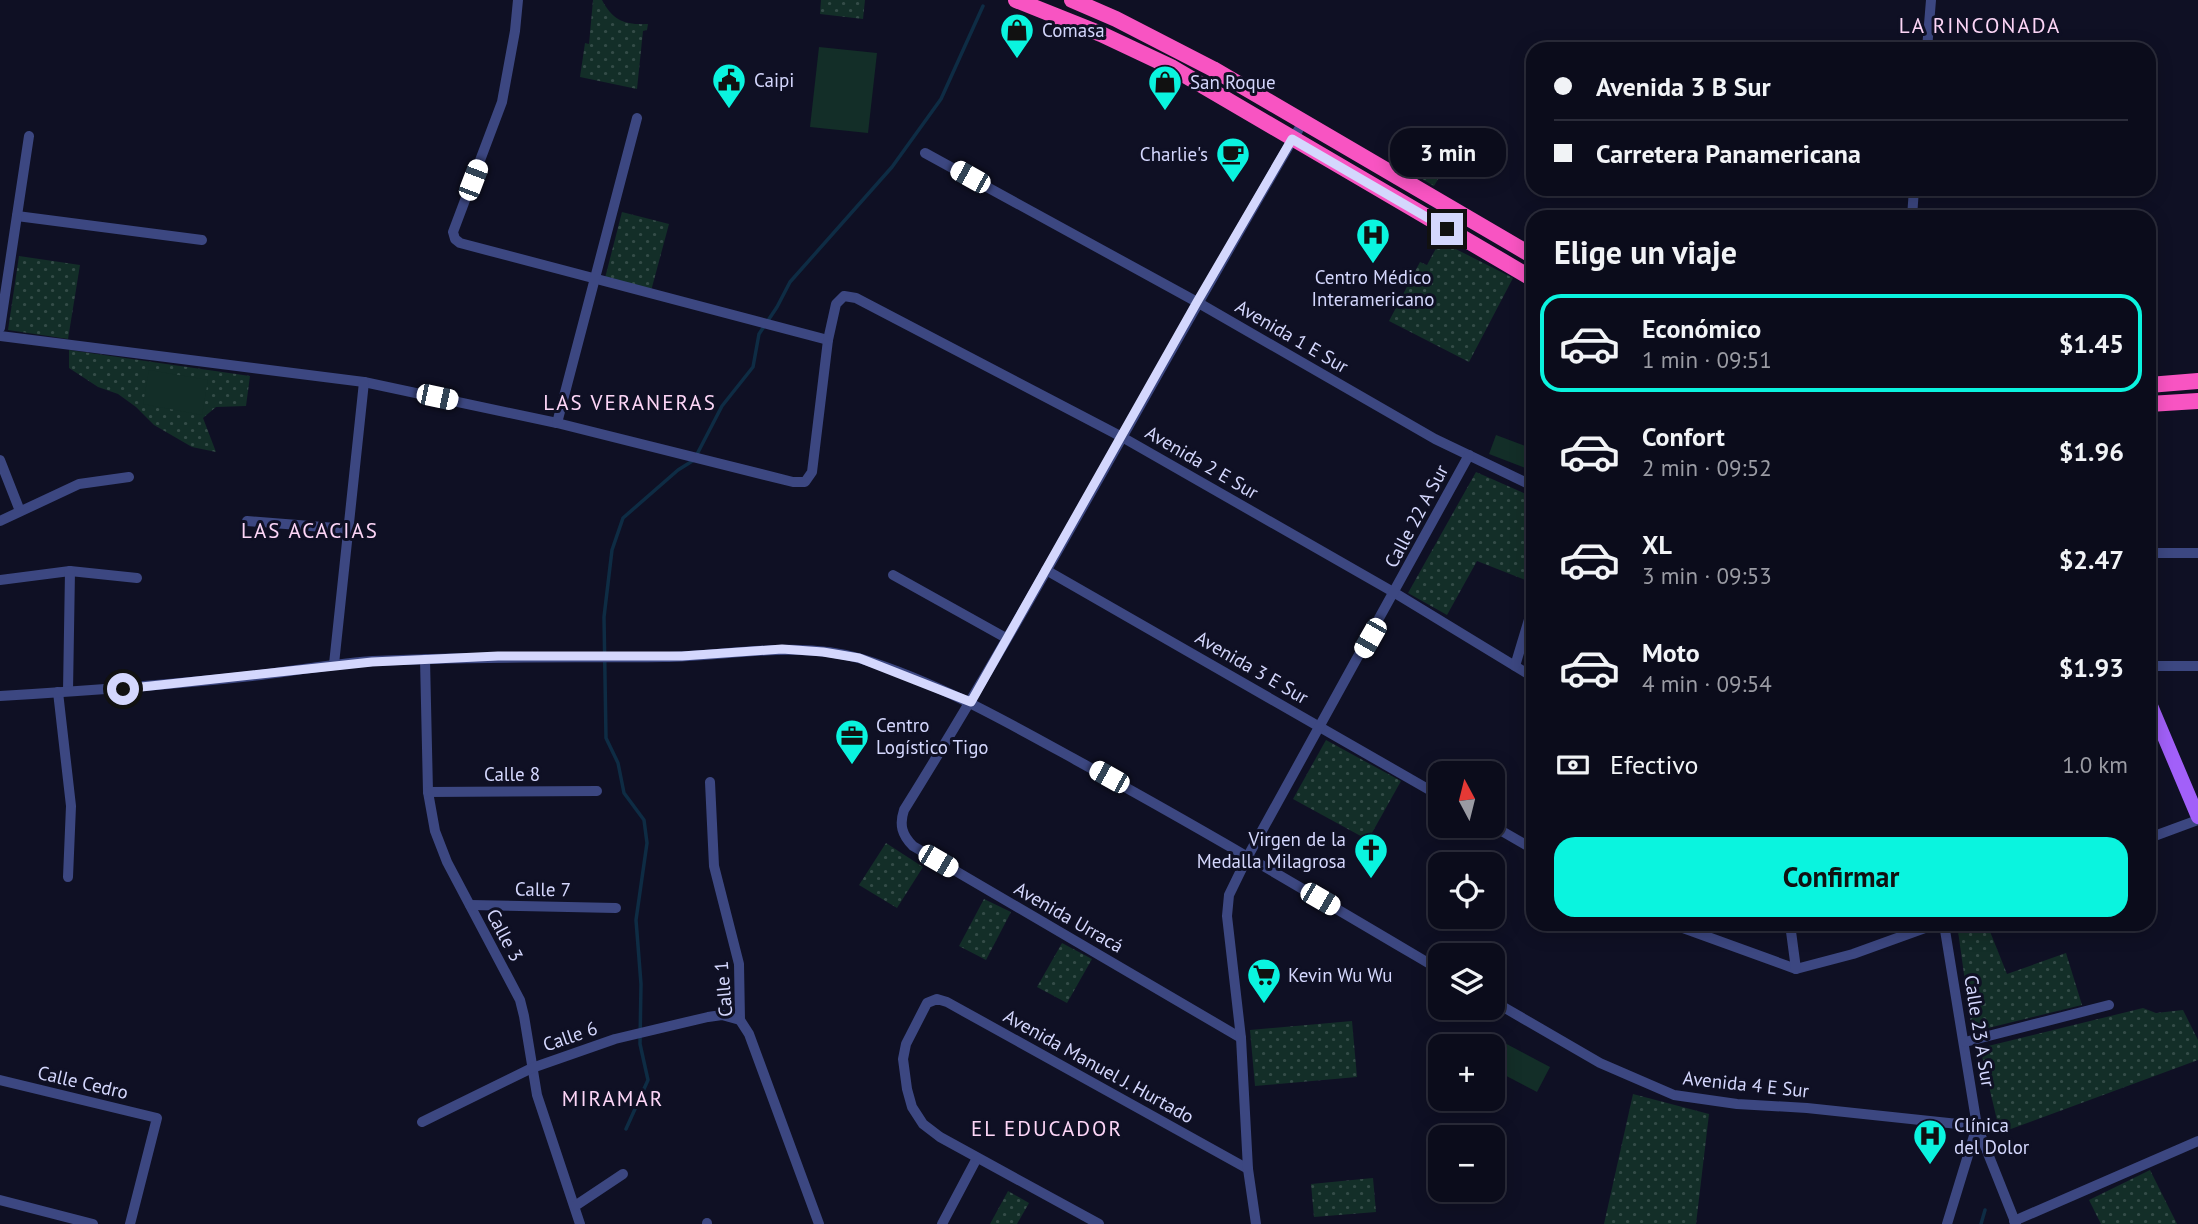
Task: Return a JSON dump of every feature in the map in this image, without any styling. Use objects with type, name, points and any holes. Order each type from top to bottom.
[{"type":"highway","points":[[1016,0],[1101,34],[1171,67],[1526,274]]},
{"type":"highway","points":[[1072,0],[1116,19],[1213,69],[1526,252]]},
{"type":"highway","points":[[2156,385],[2198,382]]},
{"type":"highway","points":[[2156,404],[2198,401]]},
{"type":"main road","points":[[2156,718],[2198,818]]},
{"type":"street","points":[[0,336],[364,382],[557,423],[793,482],[805,482],[811,472],[828,340],[594,280],[460,243],[455,239],[453,232],[502,102],[518,0]]},
{"type":"street","points":[[1928,42],[1931,0]]},
{"type":"street","points":[[557,423],[637,118]]},
{"type":"street","points":[[971,702],[1197,302],[1303,122]]},
{"type":"street","points":[[0,328],[29,136]]},
{"type":"street","name":"Avenida 1 E Sur","points":[[925,153],[1197,302],[1435,439],[1526,483]]},
{"type":"street","points":[[17,216],[202,240]]},
{"type":"street","name":"Avenida 2 E Sur","points":[[828,340],[836,304],[844,296],[856,298],[1122,437],[1395,593],[1526,673]]},
{"type":"street","points":[[334,664],[364,382]]},
{"type":"street","name":"Calle 22 A Sur","points":[[1256,1224],[1248,1169],[1241,1038],[1227,905],[1229,895],[1469,455]]},
{"type":"street","points":[[0,460],[20,511]]},
{"type":"street","points":[[0,521],[79,484],[129,477]]},
{"type":"street","points":[[247,521],[348,529]]},
{"type":"street","points":[[2156,553],[2198,553]]},
{"type":"street","name":"Avenida 3 E Sur","points":[[1046,570],[1428,789]]},
{"type":"street","points":[[68,877],[71,806],[63,692],[70,571]]},
{"type":"street","points":[[0,580],[70,571],[137,578]]},
{"type":"street","points":[[893,575],[1006,638]]},
{"type":"street","points":[[1514,666],[1526,628]]},
{"type":"street","points":[[0,695],[97,691],[255,676],[334,664],[425,659],[498,656],[663,657],[782,649],[859,658],[971,702],[1248,856],[1428,963]]},
{"type":"street","name":"Calle 3","points":[[425,659],[428,792],[435,831],[447,862],[520,1000],[542,1112],[580,1224]]},
{"type":"street","points":[[2156,666],[2198,666]]},
{"type":"street","name":"Avenida Urracá","points":[[971,702],[903,812],[902,831],[913,846],[1241,1038]]},
{"type":"street","name":"Calle 1","points":[[710,782],[714,866],[739,964],[740,1020],[749,1034],[819,1224]]},
{"type":"street","name":"Calle 8","points":[[428,792],[597,791]]},
{"type":"street","points":[[2156,835],[2198,818]]},
{"type":"street","points":[[1505,833],[1526,845]]},
{"type":"street","name":"Calle 7","points":[[470,905],[616,908]]},
{"type":"street","points":[[1691,931],[1796,969],[1853,954],[1917,931]]},
{"type":"street","points":[[1791,931],[1796,969]]},
{"type":"street","name":"Calle 23 A Sur","points":[[1945,931],[1977,1126],[1947,1224]]},
{"type":"street","name":"Avenida Manuel J. Hurtado","points":[[977,1158],[923,1124],[912,1107],[906,1089],[903,1059],[906,1044],[923,1006],[932,1000],[947,1002],[1248,1169]]},
{"type":"street","points":[[1965,1042],[2109,1005]]},
{"type":"street","name":"Avenida 4 E Sur","points":[[1505,1008],[1577,1051],[1674,1095],[1737,1104],[1807,1108],[1977,1126]]},
{"type":"street","name":"Calle 6","points":[[422,1122],[532,1068],[631,1035],[708,1017],[722,1016],[740,1020]]},
{"type":"street","name":"Calle Cedro","points":[[0,1080],[157,1118],[130,1224]]},
{"type":"street","points":[[1977,1126],[2015,1222],[2198,1141]]},
{"type":"street","points":[[942,1224],[977,1158],[1098,1224]]},
{"type":"street","points":[[575,1206],[623,1174]]},
{"type":"street","points":[[0,1200],[93,1224]]},
{"type":"green space","points":[[593,0],[602,0],[611,13],[621,20],[633,24],[648,24],[647,30],[643,31],[637,89],[580,77],[585,43],[589,44]]},
{"type":"green space","points":[[821,0],[865,0],[863,19],[820,14]]},
{"type":"green space","points":[[819,47],[877,53],[868,133],[810,127]]},
{"type":"green space","points":[[1423,139],[1452,156],[1434,186],[1405,169]]},
{"type":"green space","points":[[622,212],[669,224],[651,291],[605,278]]},
{"type":"green space","points":[[1440,241],[1513,278],[1469,362],[1389,321],[1420,262],[1427,265]]},
{"type":"green space","points":[[19,256],[80,265],[68,339],[8,330]]},
{"type":"green space","points":[[69,350],[250,376],[246,406],[216,407],[203,418],[216,452],[192,447],[154,425],[118,394],[98,387],[69,368]]},
{"type":"green space","points":[[149,370],[208,380],[202,415],[143,404]]},
{"type":"green space","points":[[1496,435],[1526,446],[1526,468],[1489,454]]},
{"type":"green space","points":[[1476,472],[1526,494],[1526,580],[1477,561],[1447,615],[1408,593]]},
{"type":"green space","points":[[1326,740],[1401,781],[1368,840],[1293,799]]},
{"type":"green space","points":[[886,843],[923,867],[897,908],[859,885]]},
{"type":"green space","points":[[984,899],[1011,912],[986,960],[959,946]]},
{"type":"green space","points":[[1958,931],[1990,931],[2007,974],[2066,953],[2082,1005],[1972,1032]]},
{"type":"green space","points":[[1062,943],[1092,959],[1067,1003],[1037,987]]},
{"type":"green space","points":[[2143,1008],[2156,1013],[2183,1010],[2198,1040],[2198,1060],[2000,1133],[1980,1048]]},
{"type":"green space","points":[[1352,1021],[1357,1077],[1255,1086],[1250,1030]]},
{"type":"green space","points":[[1505,1043],[1550,1067],[1537,1092],[1505,1075]]},
{"type":"green space","points":[[1633,1094],[1709,1114],[1696,1224],[1604,1224]]},
{"type":"green space","points":[[2150,1170],[2177,1224],[2101,1224],[2089,1200]]},
{"type":"green space","points":[[1373,1178],[1376,1212],[1314,1217],[1311,1184]]},
{"type":"green space","points":[[1008,1191],[1029,1203],[1017,1224],[990,1224]]},
{"type":"waterway","points":[[626,1129],[648,1080],[640,1044],[641,984],[636,920],[647,843],[644,820],[624,793],[618,763],[606,738],[604,617],[612,550],[623,518],[678,470],[694,460],[722,406],[753,367],[759,334],[790,282],[892,167],[941,99],[983,6]]},
{"type":"waterway","points":[[1981,1224],[1985,1210]]},
{"type":"place","name":"Comasa","points":[[1017,60]]},
{"type":"place","name":"Caipi","points":[[729,110]]},
{"type":"place","name":"San Roque","points":[[1165,112]]},
{"type":"place","name":"Charlie's","points":[[1233,184]]},
{"type":"place","name":"Centro Médico Interamericano","points":[[1373,265]]},
{"type":"place","name":"Centro Logístico Tigo","points":[[852,766]]},
{"type":"place","name":"Virgen de la Medalla Milagrosa","points":[[1371,880]]},
{"type":"place","name":"Kevin Wu Wu","points":[[1264,1005]]},
{"type":"place","name":"Clínica del Dolor","points":[[1930,1166]]},
{"type":"district","name":"LA RINCONADA","points":[[1980,26]]},
{"type":"district","name":"LAS VERANERAS","points":[[630,403]]},
{"type":"district","name":"LAS ACACIAS","points":[[310,531]]},
{"type":"district","name":"MIRAMAR","points":[[613,1099]]},
{"type":"district","name":"EL EDUCADOR","points":[[1047,1129]]},
{"type":"route","points":[[123,689],[255,676],[334,664],[498,656],[700,656],[782,649],[859,658],[971,702],[1292,139],[1447,229]]}]
